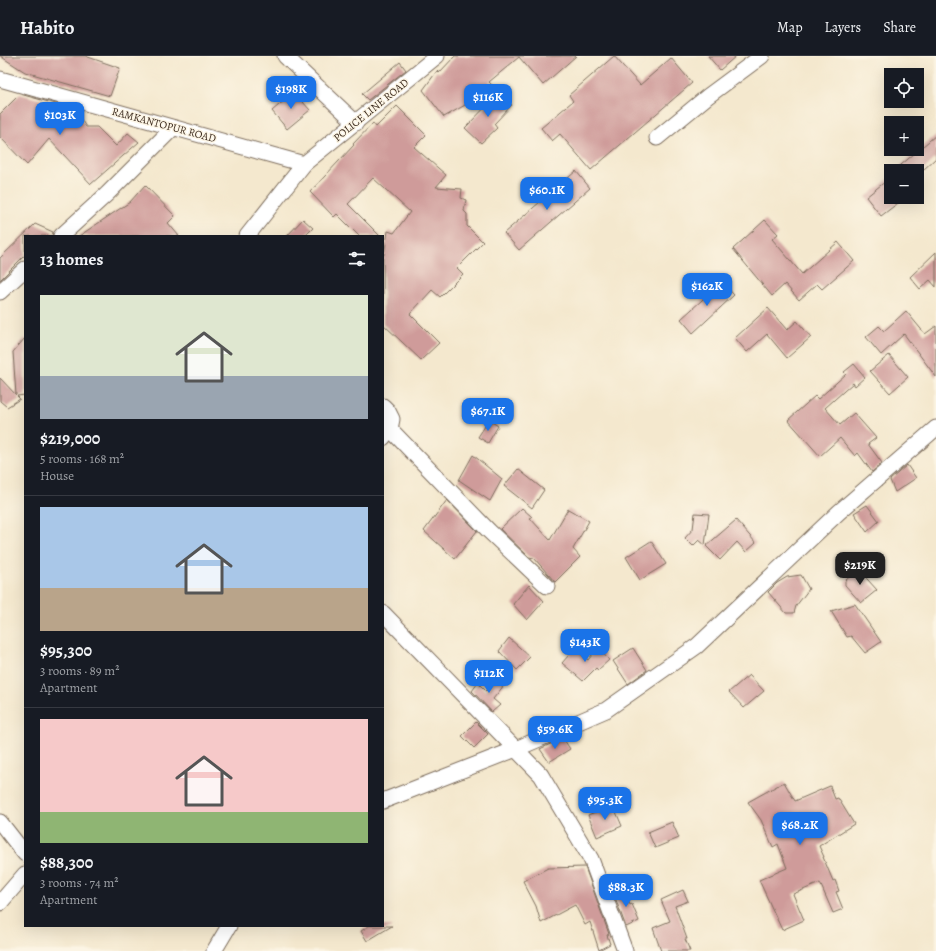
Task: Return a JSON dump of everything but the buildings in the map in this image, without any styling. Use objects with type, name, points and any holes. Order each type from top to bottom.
[{"type":"street","points":[[285,56],[356,123]]},
{"type":"street","name":"POLICE LINE ROAD","points":[[248,235],[304,164],[437,56]]},
{"type":"street","points":[[657,138],[708,96],[762,56]]},
{"type":"street","name":"RAMKANTOPUR ROAD","points":[[3,84],[304,164]]},
{"type":"street","points":[[62,235],[107,194],[173,128]]},
{"type":"street","points":[[0,292],[24,270]]},
{"type":"street","points":[[384,407],[392,418],[387,434],[547,586]]},
{"type":"street","points":[[384,801],[516,749],[606,710],[697,646],[839,512],[936,428]]},
{"type":"street","points":[[384,614],[541,774],[591,859],[624,951]]},
{"type":"street","points":[[0,822],[24,853]]},
{"type":"street","points":[[0,903],[24,875]]},
{"type":"street","points":[[214,951],[228,927]]}]
